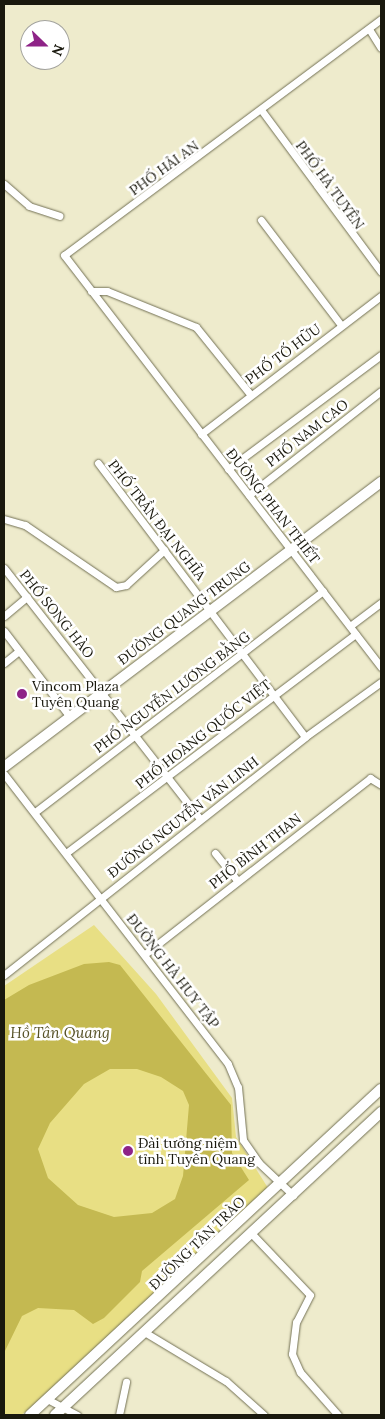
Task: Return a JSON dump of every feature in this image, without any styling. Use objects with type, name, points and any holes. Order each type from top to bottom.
[{"type":"main road","name":"ĐƯỜNG QUANG TRUNG","points":[[4,767],[211,608],[292,551],[381,482]]},
{"type":"main road","name":"ĐƯỜNG TÂN TRÀO","points":[[30,1415],[381,1089]]},
{"type":"main road","points":[[55,1415],[146,1333],[381,1112]]},
{"type":"street","name":"PHỐ HẢI AN","points":[[145,360],[64,256],[262,110],[381,19]]},
{"type":"street","points":[[369,29],[381,48]]},
{"type":"street","name":"PHỐ HÀ TUYÊN","points":[[262,110],[381,272]]},
{"type":"street","points":[[4,184],[29,206],[59,216]]},
{"type":"street","points":[[261,220],[341,325]]},
{"type":"street","points":[[91,291],[107,291],[196,326],[250,394]]},
{"type":"street","name":"PHỐ TỐ HỮU","points":[[202,434],[250,394],[381,296]]},
{"type":"street","points":[[228,469],[381,355]]},
{"type":"street","name":"ĐƯỜNG PHAN THIẾT","points":[[145,360],[381,666]]},
{"type":"street","name":"PHỐ NAM CAO","points":[[249,495],[381,391]]},
{"type":"street","name":"PHỐ TRẦN ĐẠI NGHĨA","points":[[98,463],[211,608],[305,737]]},
{"type":"street","points":[[4,519],[25,525],[116,586],[126,585],[164,550]]},
{"type":"street","name":"PHỐ SONG HÀO","points":[[4,568],[103,691],[200,818]]},
{"type":"street","name":"PHỐ NGUYỄN LƯƠNG BẰNG","points":[[35,812],[323,591]]},
{"type":"street","points":[[4,616],[27,597]]},
{"type":"street","points":[[350,626],[381,603]]},
{"type":"street","points":[[4,631],[70,716]]},
{"type":"street","name":"PHỐ HOÀNG QUỐC VIỆT","points":[[66,853],[168,778],[274,694],[356,634]]},
{"type":"street","points":[[4,663],[19,651]]},
{"type":"street","name":"ĐƯỜNG NGUYỄN VĂN LINH","points":[[4,975],[200,818],[305,737],[381,682]]},
{"type":"street","name":"ĐƯỜNG HÀ HUY TẬP","points":[[4,774],[145,954],[228,1064],[238,1087],[243,1140],[279,1182],[293,1195]]},
{"type":"street","name":"PHỐ BÌNH THAN","points":[[145,954],[237,880],[370,778],[381,785]]},
{"type":"street","points":[[215,853],[237,880]]},
{"type":"street","points":[[252,1234],[310,1295],[296,1322],[292,1354],[300,1372],[338,1415]]},
{"type":"street","points":[[146,1333],[226,1381],[264,1415]]},
{"type":"street","points":[[119,1415],[126,1382]]},
{"type":"street","points":[[48,1400],[78,1415]]},
{"type":"shaded area","points":[[94,925],[156,994],[232,1098],[236,1137],[268,1188],[85,1369],[21,1415],[4,1415],[4,986]]},
{"type":"water","name":"Hồ Tân Quang","points":[[109,962],[120,965],[231,1105],[232,1153],[249,1180],[142,1271],[140,1282],[104,1318],[93,1324],[74,1310],[38,1308],[22,1316],[4,1353],[4,1000],[29,985],[84,964]],"holes":[[[110,1069],[137,1069],[161,1077],[183,1091],[189,1105],[183,1176],[175,1199],[152,1213],[114,1217],[78,1205],[48,1178],[38,1149],[50,1123],[84,1084]]]},
{"type":"place","name":"Vincom Plaza Tuyên Quang","points":[[22,694]]},
{"type":"place","name":"Đài tưởng niệm tỉnh Tuyên Quang","points":[[128,1151]]}]
